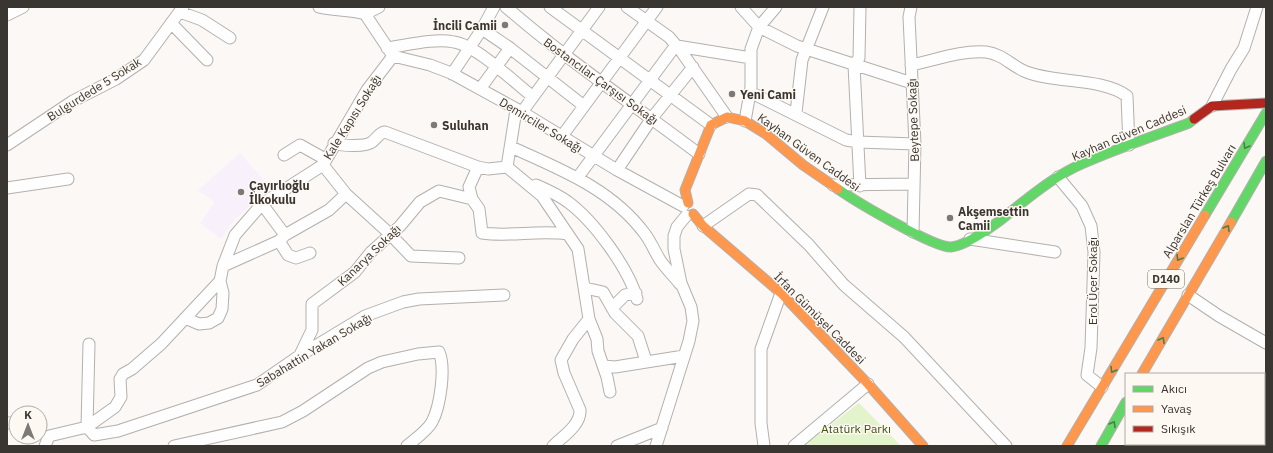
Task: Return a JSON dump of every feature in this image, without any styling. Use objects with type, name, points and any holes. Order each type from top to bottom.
[{"type":"main road","points":[[1212,106],[1266,103]]},
{"type":"main road","name":"Kayhan Güven Caddesi","points":[[727,117],[745,121],[766,134],[803,166],[860,204],[933,242],[950,247],[961,244],[998,223],[1043,186],[1083,163],[1189,123],[1212,106]]},
{"type":"main road","name":"Alparslan Türkeş Bulvarı","points":[[1067,446],[1266,113]]},
{"type":"main road","points":[[688,210],[685,190],[698,154],[711,125],[718,120],[727,117]]},
{"type":"main road","name":"D140","points":[[1143,373],[1266,161]]},
{"type":"main road","name":"İrfan Gümüşel Caddesi","points":[[688,210],[703,226],[781,293],[868,384],[923,446]]},
{"type":"main road","points":[[1101,446],[1125,404]]},
{"type":"street","points":[[194,17],[200,7]]},
{"type":"street","points":[[319,7],[349,10],[365,14],[379,7]]},
{"type":"street","points":[[452,74],[482,29],[494,7]]},
{"type":"street","name":"Bostancılar Çarşısı Sokağı","points":[[506,7],[563,55],[633,104],[698,154]]},
{"type":"street","points":[[550,7],[711,125]]},
{"type":"street","points":[[506,167],[519,111],[599,7]]},
{"type":"street","points":[[627,7],[669,37],[693,67],[727,117]]},
{"type":"street","points":[[562,136],[657,7]]},
{"type":"street","points":[[741,7],[759,27],[807,49],[912,83]]},
{"type":"street","points":[[745,121],[750,92],[751,49],[759,27],[776,7]]},
{"type":"street","points":[[796,113],[802,60],[822,7]]},
{"type":"street","points":[[860,7],[859,58],[854,65],[860,186]]},
{"type":"street","name":"Beytepe Sokağı","points":[[911,7],[909,17],[915,144],[913,232]]},
{"type":"street","points":[[1212,106],[1231,69],[1244,48],[1257,7]]},
{"type":"street","points":[[181,10],[202,20],[230,38]]},
{"type":"street","name":"Bulgurdede 5 Sokak","points":[[7,145],[73,101],[116,79],[144,60],[181,10]]},
{"type":"street","points":[[365,14],[390,52],[444,41],[455,42],[469,48],[496,67],[532,96]]},
{"type":"street","points":[[171,23],[207,60]]},
{"type":"street","points":[[482,29],[510,48],[584,106]]},
{"type":"street","points":[[676,46],[751,58]]},
{"type":"street","points":[[578,177],[676,46]]},
{"type":"street","points":[[480,89],[510,48]]},
{"type":"street","name":"Demirciler Sokağı","points":[[390,52],[452,74],[519,111],[593,156],[688,210]]},
{"type":"street","name":"Kale Kapısı Sokağı","points":[[220,281],[223,266],[235,235],[262,204],[324,162],[334,143],[345,128],[390,52]]},
{"type":"street","points":[[911,66],[954,54],[986,52],[1005,59],[1024,71],[1112,88],[1127,96],[1129,145]]},
{"type":"street","points":[[617,170],[652,118],[693,67]]},
{"type":"street","points":[[750,92],[796,113],[846,140],[858,142],[915,144]]},
{"type":"street","points":[[334,143],[349,146],[371,143],[382,132],[385,132],[478,167],[488,169],[506,167],[542,196],[578,249],[589,319],[604,366],[610,392]]},
{"type":"street","points":[[284,154],[300,145],[324,162],[346,194],[390,234],[411,256],[459,258]]},
{"type":"street","points":[[511,147],[578,177],[618,205],[644,234],[660,260],[681,285]]},
{"type":"street","points":[[478,167],[469,187],[472,199],[479,209],[482,233],[494,235],[553,232],[567,234]]},
{"type":"street","name":"Erol Üçer Sokağı","points":[[1058,177],[1082,206],[1091,226],[1094,252],[1091,343],[1087,375],[1102,387]]},
{"type":"street","points":[[7,188],[68,179]]},
{"type":"street","points":[[522,179],[568,202],[590,222],[634,285],[637,296],[625,295],[612,308]]},
{"type":"street","points":[[832,185],[860,186],[914,184]]},
{"type":"street","name":"Kanarya Sokağı","points":[[300,356],[312,330],[312,304],[355,272],[390,234],[400,226],[420,202],[439,191],[472,199]]},
{"type":"street","points":[[223,266],[282,238],[328,210],[346,194]]},
{"type":"street","points":[[703,226],[749,194],[757,195],[809,245],[844,285],[904,336],[1006,446]]},
{"type":"street","points":[[262,204],[282,238],[288,255],[296,258],[310,253]]},
{"type":"street","points":[[656,446],[684,356],[693,321],[691,307],[681,285],[674,249],[674,236],[677,227],[688,210]]},
{"type":"street","points":[[970,239],[1055,252]]},
{"type":"street","points":[[48,437],[87,427],[119,402],[121,397],[120,379],[123,374],[132,369],[161,344],[220,281]]},
{"type":"street","points":[[185,318],[199,324],[209,323],[218,318],[222,309],[223,293],[220,281]]},
{"type":"street","points":[[585,288],[603,292],[612,308],[638,336],[646,361]]},
{"type":"street","points":[[764,446],[760,424],[761,349],[781,293]]},
{"type":"street","name":"Sabahattin Yakan Sokağı","points":[[87,427],[94,435],[118,431],[258,386],[300,356],[365,316],[403,302],[419,299],[504,295]]},
{"type":"street","points":[[1188,295],[1219,316],[1266,343]]},
{"type":"street","points":[[553,446],[581,416],[580,410],[564,373],[561,360],[572,339],[589,319]]},
{"type":"street","points":[[87,427],[89,344]]},
{"type":"street","points":[[174,446],[282,422],[303,411],[368,368],[382,362],[418,354],[439,352],[442,359],[442,378],[436,412],[431,423],[407,446]]},
{"type":"street","points":[[604,366],[615,367],[684,356]]},
{"type":"street","points":[[794,446],[868,384]]},
{"type":"street","points":[[617,446],[662,428]]},
{"type":"shaded area","points":[[240,153],[270,187],[234,220],[221,239],[200,223],[215,202],[198,190]]},
{"type":"green space","name":"Atatürk Parkı","points":[[859,403],[901,446],[803,446]]},
{"type":"traffic: fast","points":[[1205,215],[1266,113]]},
{"type":"traffic: fast","points":[[838,189],[912,232],[929,240],[951,247],[959,245],[977,236],[1041,188],[1075,167],[1110,152],[1189,123],[1194,119]]},
{"type":"traffic: fast","points":[[1231,222],[1266,161]]},
{"type":"traffic: fast","points":[[1101,446],[1125,404]]},
{"type":"traffic: slow","points":[[688,203],[685,190],[711,125],[727,117],[745,121],[766,134],[803,165],[838,189]]},
{"type":"traffic: slow","points":[[693,214],[703,226],[781,293],[868,384],[923,446]]},
{"type":"traffic: slow","points":[[1067,446],[1205,215]]},
{"type":"traffic: slow","points":[[1143,373],[1231,222]]},
{"type":"traffic: jam","points":[[1194,119],[1212,106],[1266,103]]},
{"type":"place","name":"İncili Camii","points":[[505,25]]},
{"type":"place","name":"Yeni Cami","points":[[732,94]]},
{"type":"place","name":"Suluhan","points":[[434,125]]},
{"type":"place","name":"Çayırlıoğlu İlkokulu","points":[[241,192]]},
{"type":"place","name":"Akşemsettin Camii","points":[[950,218]]}]
